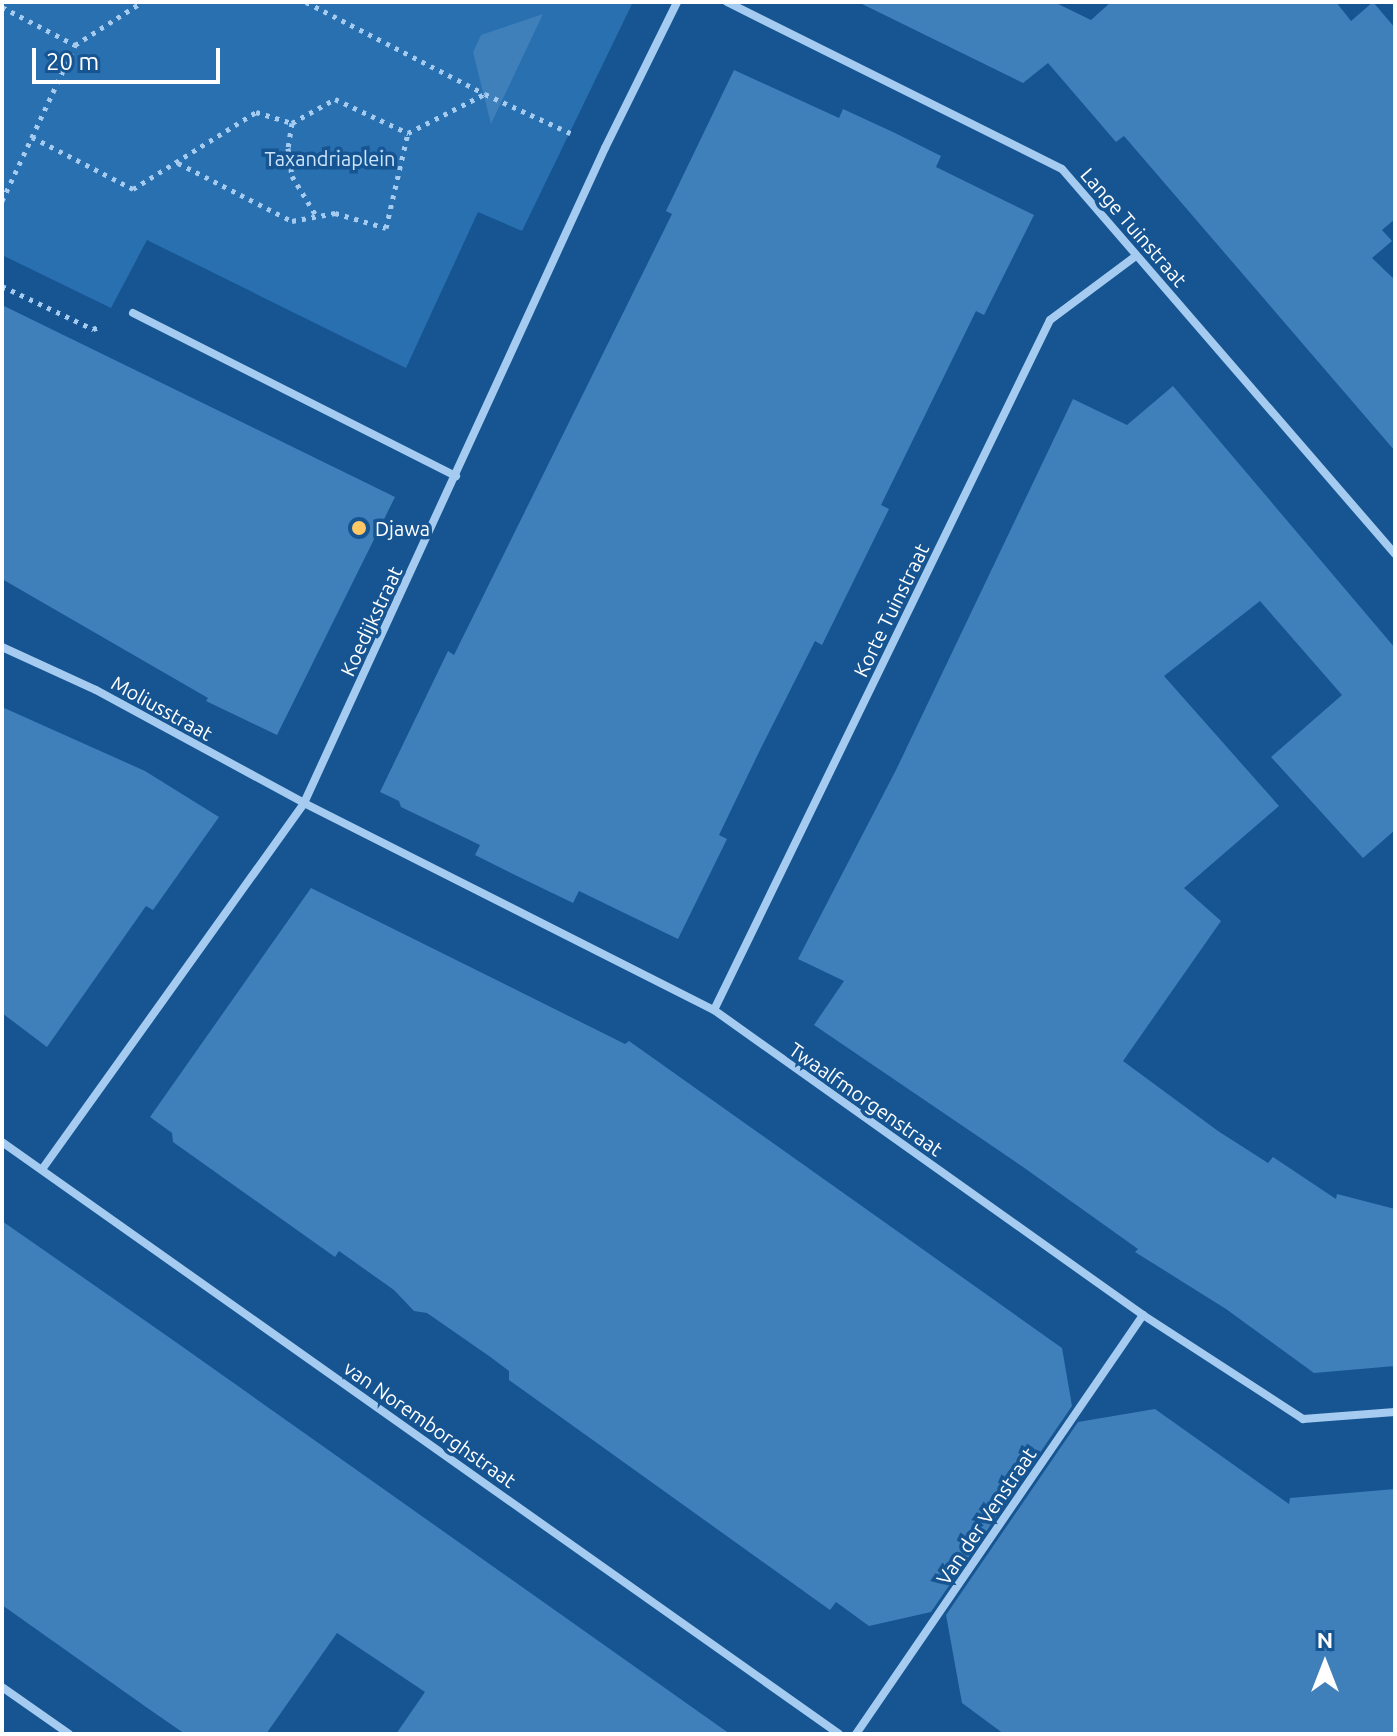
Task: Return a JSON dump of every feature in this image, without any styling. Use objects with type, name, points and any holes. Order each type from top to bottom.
[{"type":"street","name":"Koedijkstraat","points":[[43,1168],[304,803],[605,148],[677,2]]},
{"type":"street","name":"Lange Tuinstraat","points":[[727,2],[1062,169],[1395,554]]},
{"type":"street","name":"Korte Tuinstraat","points":[[714,1010],[1050,320],[1136,256]]},
{"type":"street","points":[[133,313],[456,476]]},
{"type":"street","name":"Moliusstraat","points":[[2,647],[96,690],[304,803]]},
{"type":"street","name":"Twaalfmorgenstraat","points":[[304,803],[714,1010],[1143,1315],[1303,1419],[1395,1412]]},
{"type":"street","name":"van Noremborghstraat","points":[[2,1142],[43,1168],[839,1734]]},
{"type":"street","name":"Van der Venstraat","points":[[856,1734],[1143,1315]]},
{"type":"street","points":[[2,1687],[69,1734]]},
{"type":"path","points":[[2,201],[75,45],[142,2]]},
{"type":"path","points":[[306,2],[485,94],[605,148]]},
{"type":"path","points":[[2,7],[75,45]]},
{"type":"path","points":[[408,133],[485,94]]},
{"type":"path","points":[[32,137],[133,189],[256,112],[292,123],[335,99],[408,133]]},
{"type":"path","points":[[292,123],[288,148],[292,176],[317,217]]},
{"type":"path","points":[[178,163],[292,221],[335,213],[386,228],[408,133]]},
{"type":"path","points":[[2,286],[93,329],[133,313]]},
{"type":"green space","name":"Taxandriaplein","points":[[2,2],[633,2],[522,231],[478,212],[406,368],[147,240],[111,308],[2,255]]},
{"type":"building","points":[[858,2],[1054,2],[1091,20],[1111,2],[1336,2],[1351,21],[1373,2],[1395,28],[1395,219],[1382,230],[1392,241],[1372,258],[1395,280],[1395,451],[1124,136],[1116,142],[1048,63],[1023,83]]},
{"type":"building","points":[[543,14],[491,124],[473,52],[481,35]]},
{"type":"building","points":[[734,70],[839,118],[843,109],[895,133],[941,156],[936,167],[1034,215],[984,315],[976,311],[881,505],[889,509],[822,645],[815,641],[760,750],[719,835],[727,839],[678,939],[579,891],[573,903],[517,876],[475,855],[480,845],[401,807],[399,801],[380,792],[448,651],[454,655],[672,214],[666,211]]},
{"type":"building","points":[[2,305],[395,497],[277,735],[206,701],[208,698],[2,579]]},
{"type":"building","points":[[1173,386],[1395,648],[1395,830],[1363,858],[1271,757],[1342,695],[1260,601],[1164,676],[1279,806],[1184,888],[1221,921],[1123,1061],[1218,1131],[1268,1163],[1273,1157],[1336,1199],[1337,1194],[1395,1209],[1395,1366],[1314,1373],[1226,1309],[1135,1252],[1138,1249],[1023,1167],[814,1025],[844,981],[798,959],[896,770],[1073,399],[1127,425]]},
{"type":"building","points":[[2,707],[145,771],[219,817],[153,910],[146,906],[47,1047],[2,1013]]},
{"type":"building","points":[[311,888],[625,1044],[629,1041],[1062,1348],[1072,1406],[931,1612],[869,1626],[836,1602],[830,1610],[509,1380],[509,1371],[489,1356],[427,1313],[414,1311],[394,1290],[339,1251],[335,1257],[173,1142],[172,1133],[150,1117]]},
{"type":"building","points":[[2,1221],[730,1734],[396,1734],[425,1692],[337,1633],[266,1734],[185,1734],[146,1707],[2,1605]]},
{"type":"building","points":[[1155,1409],[1289,1504],[1290,1498],[1395,1489],[1395,1734],[1004,1734],[962,1703],[946,1615],[1078,1422]]},
{"type":"place","name":"Djawa","points":[[359,528]]}]
